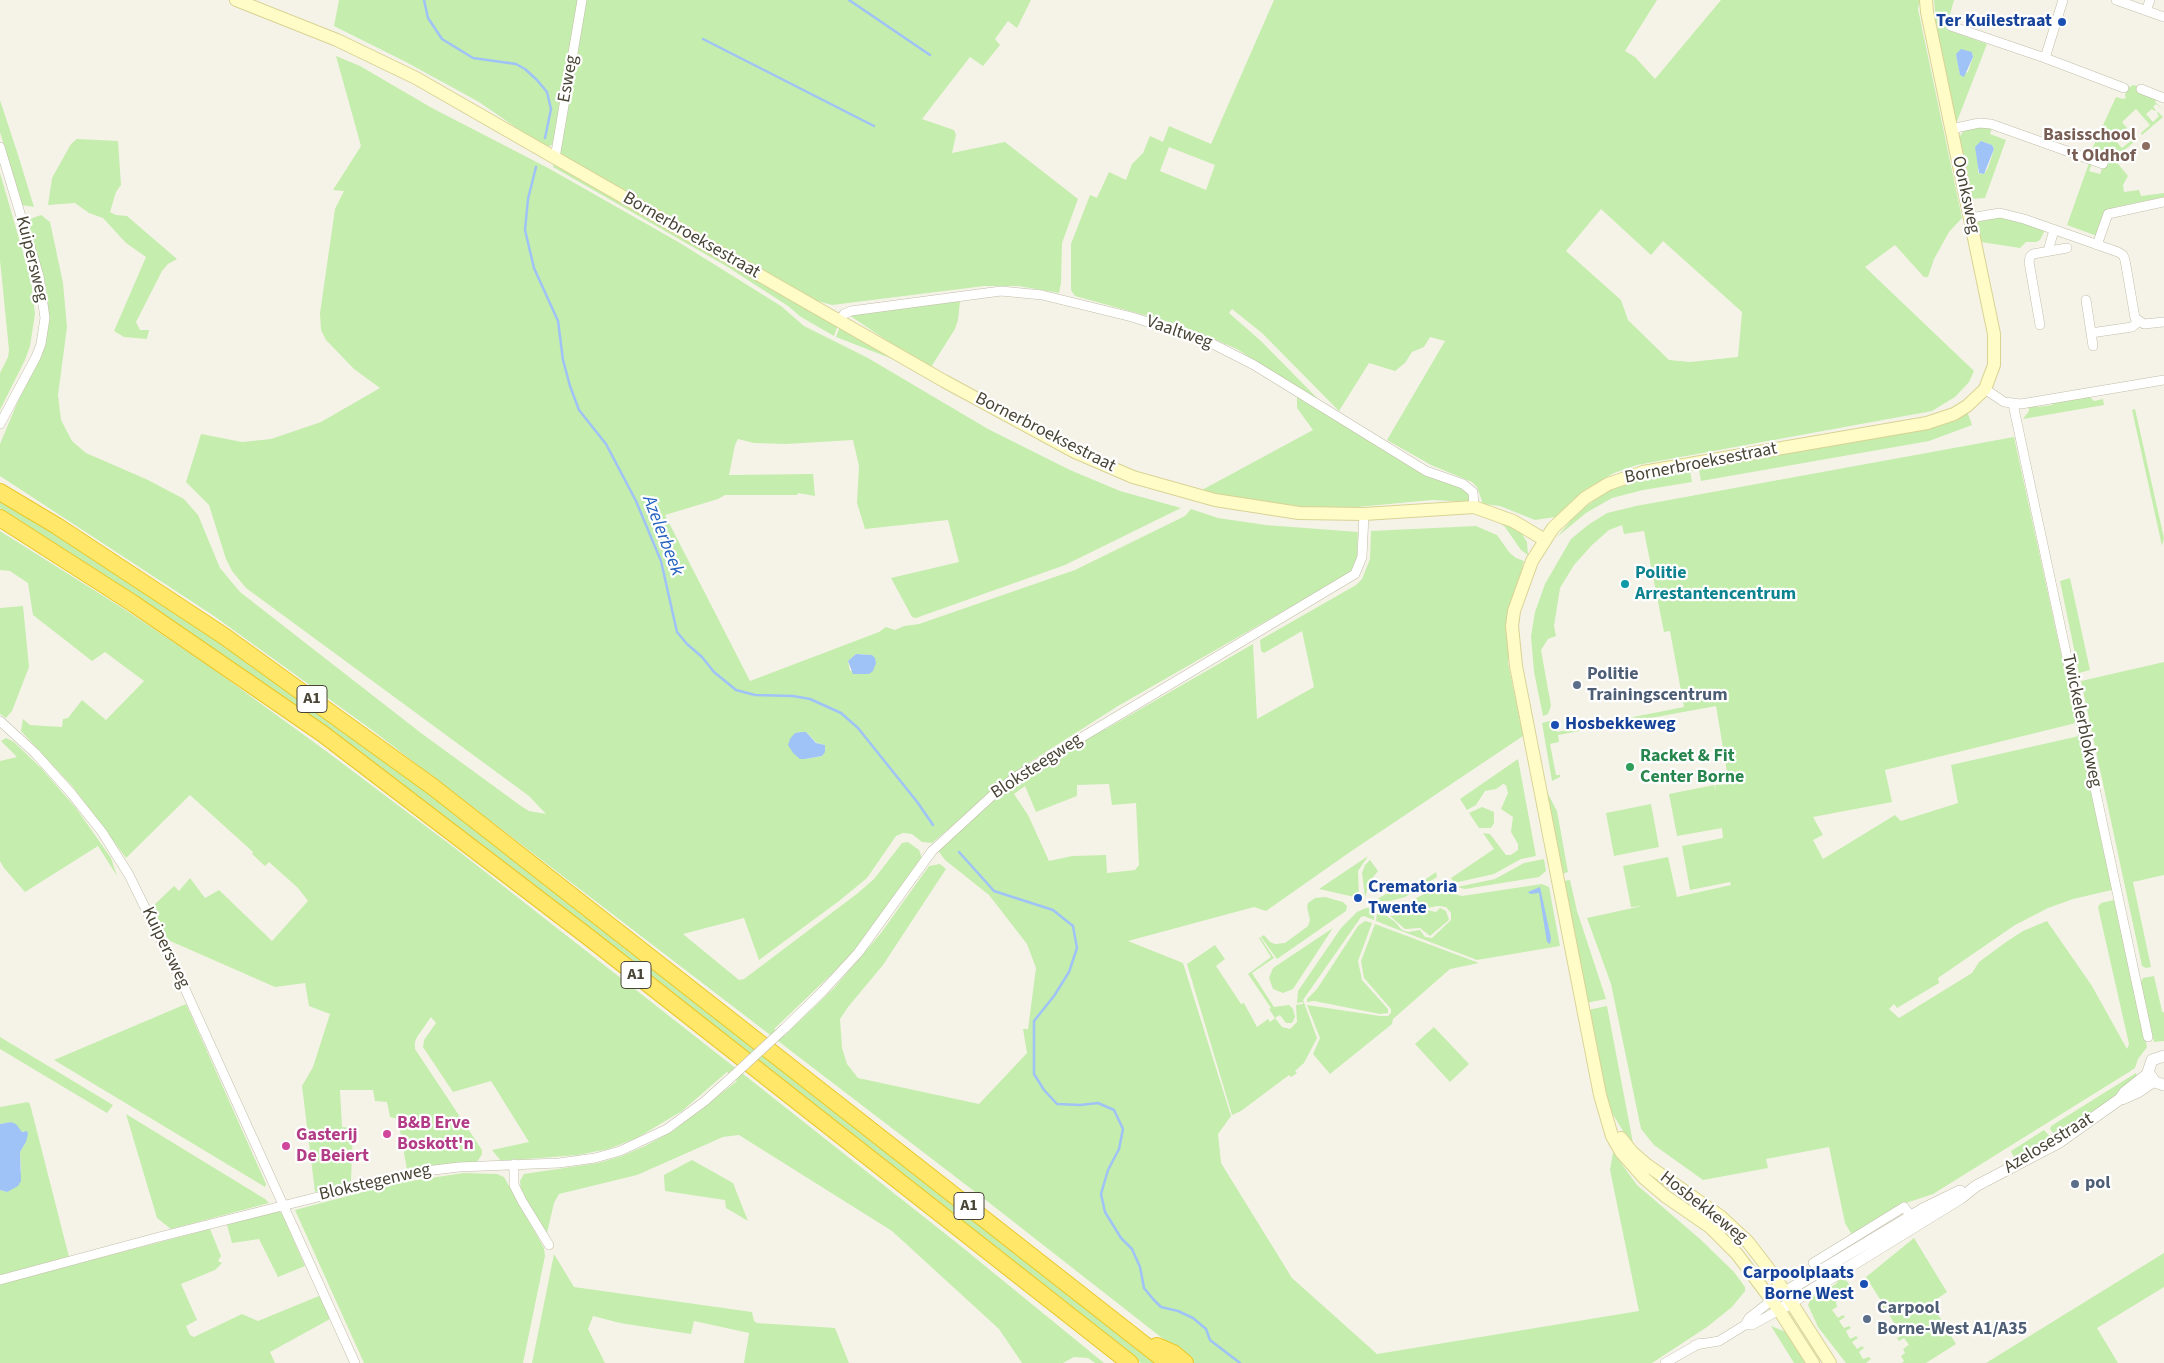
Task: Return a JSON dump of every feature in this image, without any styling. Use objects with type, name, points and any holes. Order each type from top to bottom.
[{"type":"highway","name":"A1","points":[[0,492],[57,526],[224,636],[434,787],[1168,1363]]},
{"type":"highway","name":"A1","points":[[0,518],[134,604],[324,734],[599,945],[1130,1363]]},
{"type":"highway","points":[[1132,1335],[1173,1353],[1185,1363]]},
{"type":"main road","name":"Bornerbroeksestraat","points":[[236,0],[383,60],[839,321],[1075,452],[1134,477],[1214,500],[1299,513],[1364,514],[1474,507],[1513,521],[1545,540],[1559,520],[1574,507],[1596,491],[1618,479],[1643,472],[1927,423],[1954,414],[1967,406],[1985,389]]},
{"type":"main road","name":"Oonksweg","points":[[1926,0],[1994,341],[1994,366],[1985,389]]},
{"type":"main road","name":"Hosbekkeweg","points":[[1545,540],[1532,561],[1514,611],[1512,640],[1600,1095],[1612,1136],[1638,1172],[1665,1196],[1698,1218],[1723,1239],[1737,1254],[1775,1305],[1813,1363]]},
{"type":"main road","name":"Hosbekkeweg","points":[[1608,1119],[1632,1152],[1647,1165],[1720,1216],[1748,1242],[1788,1298],[1830,1363]]},
{"type":"street","name":"Esweg","points":[[555,158],[582,0]]},
{"type":"street","points":[[2045,58],[2063,0]]},
{"type":"street","points":[[2116,0],[2164,17]]},
{"type":"street","points":[[2146,11],[2150,0]]},
{"type":"street","points":[[1951,26],[2045,58],[2124,88]]},
{"type":"street","points":[[2141,89],[2164,98]]},
{"type":"street","points":[[1951,129],[1979,123],[1991,124],[2103,164]]},
{"type":"street","name":"Kuipersweg","points":[[0,147],[39,276],[45,318],[36,358],[0,424]]},
{"type":"street","points":[[2097,245],[2108,214],[2164,202]]},
{"type":"street","points":[[1970,218],[2000,213],[2097,245],[2123,256],[2134,313],[2138,322]]},
{"type":"street","points":[[2048,251],[2054,230]]},
{"type":"street","points":[[2040,325],[2029,262],[2033,254],[2066,248]]},
{"type":"street","name":"Vaaltweg","points":[[839,321],[844,314],[851,311],[1001,291],[1042,295],[1132,317],[1209,342],[1254,365],[1426,471],[1463,484],[1473,492],[1474,507]]},
{"type":"street","points":[[2086,300],[2093,346]]},
{"type":"street","points":[[2138,322],[2149,324],[2164,322]]},
{"type":"street","points":[[2091,333],[2132,328],[2138,322]]},
{"type":"street","points":[[1985,389],[2004,402],[2014,404],[2164,380]]},
{"type":"street","name":"Twickelerblokweg","points":[[2014,404],[2148,1037]]},
{"type":"street","name":"Bloksteegweg","points":[[735,1074],[823,991],[858,953],[932,851],[994,794],[1017,776],[1355,574],[1362,558],[1364,514]]},
{"type":"street","name":"Kuipersweg","points":[[0,721],[35,753],[71,793],[102,832],[129,875],[186,988],[356,1363]]},
{"type":"street","name":"Azelosestraat","points":[[1788,1298],[1840,1258],[1961,1198],[1976,1186],[2047,1149],[2120,1099],[2158,1083],[2149,1068],[2152,1060],[2164,1056]]},
{"type":"street","name":"Blokstegenweg","points":[[0,1280],[283,1205],[417,1172],[459,1167],[579,1161],[620,1151],[650,1139],[674,1124],[705,1101],[735,1074]]},
{"type":"street","points":[[514,1164],[514,1185],[522,1202],[549,1245]]},
{"type":"street","points":[[1813,1263],[1904,1207],[1914,1220]]},
{"type":"street","name":"Azelosestraat","points":[[1695,1346],[1720,1342],[1745,1325],[1752,1325],[1775,1305],[1847,1268],[1914,1220]]},
{"type":"street","points":[[1840,1258],[1847,1268]]},
{"type":"street","name":"Azelosestraat","points":[[1665,1363],[1708,1338]]},
{"type":"green space","points":[[339,0],[579,0],[559,124],[552,145],[547,147],[540,144],[479,102],[406,62],[334,26]]},
{"type":"green space","points":[[584,0],[1031,0],[1017,28],[1008,21],[995,39],[1000,45],[983,66],[970,57],[922,119],[954,130],[956,135],[952,153],[1005,142],[1078,199],[1062,243],[1059,293],[1018,286],[984,286],[832,305],[811,299],[566,159],[560,152]]},
{"type":"green space","points":[[1274,0],[1657,0],[1625,51],[1635,57],[1655,79],[1721,0],[1920,0],[1918,9],[1962,218],[1949,232],[1934,259],[1928,277],[1924,277],[1895,245],[1865,267],[1974,371],[1969,382],[1955,397],[1932,411],[1637,465],[1614,473],[1585,490],[1555,517],[1535,520],[1500,506],[1483,504],[1477,487],[1472,482],[1431,465],[1387,440],[1445,341],[1430,337],[1424,347],[1412,352],[1405,363],[1395,371],[1369,363],[1339,411],[1262,333],[1232,309],[1229,313],[1261,341],[1320,401],[1306,394],[1237,349],[1209,337],[1173,323],[1075,296],[1071,290],[1071,244],[1090,195],[1097,198],[1109,172],[1126,180],[1132,164],[1143,153],[1150,136],[1163,142],[1169,126],[1211,144]],"holes":[[[1169,147],[1215,165],[1206,190],[1160,171]],[[1601,209],[1651,255],[1663,241],[1742,312],[1738,357],[1690,362],[1669,360],[1628,320],[1621,300],[1566,251]]]},
{"type":"green space","points":[[1934,0],[1954,0],[1946,29],[1987,44],[1956,124],[1937,36]],"holes":[[[1972,52],[1973,57],[1968,72],[1960,75],[1956,54]]]},
{"type":"green space","points":[[336,56],[360,66],[432,108],[550,169],[680,243],[781,306],[804,326],[868,358],[988,429],[1070,470],[1120,491],[1181,508],[1065,565],[916,618],[912,617],[891,578],[959,562],[948,520],[865,529],[857,503],[859,466],[853,440],[786,444],[754,443],[738,439],[729,475],[813,474],[815,496],[798,493],[797,495],[725,495],[718,499],[665,515],[750,681],[879,632],[886,627],[895,630],[904,626],[919,624],[1075,570],[1185,516],[1191,509],[1218,518],[1266,525],[1358,532],[1357,556],[1353,568],[1348,574],[1118,706],[1019,769],[932,843],[922,842],[912,834],[903,833],[896,836],[867,878],[759,960],[744,918],[683,934],[739,980],[744,979],[858,893],[874,879],[902,843],[908,842],[919,850],[922,858],[859,945],[839,967],[774,1029],[784,1036],[834,988],[881,933],[929,866],[940,864],[946,869],[883,965],[840,1019],[842,1048],[847,1064],[858,1078],[979,1104],[1027,1053],[1023,1029],[1028,1029],[1036,968],[1027,944],[989,895],[945,860],[939,852],[979,811],[1005,790],[1101,729],[1106,729],[1253,644],[1257,719],[1314,687],[1302,631],[1264,653],[1261,651],[1260,640],[1356,585],[1362,579],[1370,559],[1371,531],[1476,526],[1497,535],[1509,552],[1516,558],[1524,561],[1510,617],[1508,663],[1523,736],[1266,911],[1254,907],[1128,941],[1183,963],[1231,1116],[1218,1134],[1221,1163],[1292,1278],[1377,1354],[1639,1311],[1610,1170],[1613,1152],[1637,1185],[1700,1239],[1734,1272],[1745,1287],[1745,1291],[1732,1307],[1707,1327],[1652,1363],[1194,1363],[987,1201],[372,730],[214,616],[0,476],[0,444],[18,401],[39,359],[48,329],[49,316],[46,287],[28,231],[30,219],[41,215],[50,222],[63,283],[67,327],[58,395],[61,420],[72,441],[86,453],[148,480],[184,499],[198,515],[220,568],[240,592],[421,733],[521,806],[529,811],[546,814],[529,796],[246,588],[232,571],[226,559],[209,505],[186,482],[201,434],[242,442],[271,439],[321,422],[380,388],[354,369],[326,340],[321,330],[320,313],[335,209],[344,191],[333,190],[361,146]],"holes":[[[856,654],[872,655],[876,663],[850,671],[848,661]],[[806,732],[817,743],[825,745],[822,756],[805,759],[795,733]],[[1109,784],[1112,805],[1136,803],[1139,865],[1135,870],[1107,873],[1106,855],[1072,856],[1049,861],[1028,815],[1014,794],[1025,786],[1036,812],[1077,796],[1077,785]]]},
{"type":"green space","points":[[2132,85],[2138,86],[2137,91],[2158,97],[2155,102],[2164,110],[2156,104],[2153,107],[2155,111],[2152,109],[2146,114],[2153,122],[2159,116],[2158,112],[2163,117],[2142,135],[2141,133],[2150,125],[2136,109],[2122,122],[2127,128],[2124,131],[2125,133],[2116,141],[2122,148],[2132,140],[2134,142],[2122,152],[2120,151],[2114,159],[2128,176],[2123,185],[2124,192],[2139,190],[2141,196],[2164,193],[2164,197],[2116,207],[2097,236],[2067,225],[2089,163],[2092,164],[2089,171],[2100,174],[2107,155],[2092,149],[2116,97],[2126,98],[2128,86],[2131,87]]},
{"type":"green space","points":[[0,100],[34,207],[22,205],[19,197],[0,132]]},
{"type":"green space","points":[[1985,126],[1992,128],[1990,134],[2006,140],[1985,198],[1970,199],[1958,139],[1965,129]],"holes":[[[1981,141],[1992,145],[1994,149],[1988,168],[1984,174],[1978,173]]]},
{"type":"green space","points":[[77,139],[118,141],[121,185],[116,192],[110,212],[116,215],[127,216],[177,259],[168,264],[162,271],[136,322],[140,330],[149,330],[147,339],[124,337],[114,331],[146,257],[126,243],[103,218],[89,213],[75,203],[48,205],[52,178],[71,144]]},
{"type":"green space","points":[[554,162],[838,325],[834,336],[801,317],[788,306],[726,266],[553,167]]},
{"type":"green space","points":[[0,173],[31,280],[35,314],[30,346],[25,360],[0,410],[0,373],[8,357],[9,350],[0,260]]},
{"type":"green space","points":[[2011,218],[2044,227],[2044,232],[2040,240],[2026,242],[2020,248],[1981,242],[1977,220]]},
{"type":"green space","points":[[960,301],[955,329],[931,367],[849,315]]},
{"type":"green space","points":[[840,326],[908,365],[836,337]]},
{"type":"green space","points":[[2088,395],[2094,401],[2103,399],[2104,405],[2023,419],[2029,411],[2028,406],[2035,404],[2038,407],[2052,405],[2055,401]]},
{"type":"green space","points":[[1297,396],[1425,475],[1459,485],[1470,493],[1469,502],[1432,500],[1357,507],[1304,507],[1227,497],[1202,490],[1313,430],[1297,408]]},
{"type":"green space","points":[[2135,409],[2164,538],[2162,546],[2132,410]]},
{"type":"green space","points":[[1967,411],[1972,425],[1929,441],[1701,481],[1699,470],[1885,436]]},
{"type":"green space","points":[[2014,437],[2076,723],[1885,770],[1892,802],[1813,817],[1823,835],[1813,840],[1823,859],[1895,815],[1901,821],[1958,803],[1951,765],[2079,736],[2112,890],[2073,899],[2048,908],[2015,925],[1938,978],[1939,983],[1897,1008],[1894,1004],[1889,1009],[1899,1018],[1972,973],[1979,962],[2006,942],[2023,931],[2047,921],[2092,986],[2127,1049],[2129,1044],[2098,907],[2101,903],[2114,900],[2147,1047],[2138,1059],[2135,1068],[2129,1072],[1933,1194],[1906,1203],[1852,1235],[1845,1223],[1829,1147],[1766,1159],[1768,1168],[1703,1180],[1654,1145],[1641,1129],[1611,984],[1587,918],[1642,906],[1631,907],[1623,866],[1668,857],[1677,897],[1731,885],[1730,882],[1690,890],[1682,846],[1723,838],[1722,828],[1677,836],[1669,794],[1714,785],[1716,791],[1715,785],[1729,784],[1716,706],[1558,735],[1559,742],[1550,744],[1556,775],[1560,775],[1560,777],[1552,781],[1542,723],[1554,720],[1557,732],[1684,707],[1670,631],[1664,632],[1644,531],[1624,534],[1622,525],[1609,530],[1574,565],[1560,588],[1554,626],[1556,636],[1548,639],[1541,650],[1551,706],[1548,714],[1543,716],[1534,672],[1531,636],[1535,612],[1545,584],[1571,539],[1607,513],[1636,506]]},
{"type":"green space","points":[[1690,471],[1692,482],[1643,490],[1612,498],[1586,513],[1557,537],[1579,511],[1608,491],[1633,481]]},
{"type":"green space","points":[[0,499],[243,657],[449,809],[1158,1363],[1141,1363],[758,1061],[178,624],[0,508]]},
{"type":"green space","points":[[1491,516],[1520,531],[1527,542],[1528,555],[1521,550],[1505,527]]},
{"type":"green space","points":[[0,531],[124,609],[209,666],[326,751],[456,849],[733,1066],[957,1243],[1104,1363],[1095,1363],[1088,1358],[1074,1357],[1063,1363],[1022,1363],[999,1329],[892,1231],[739,1135],[723,1137],[637,1175],[559,1194],[554,1203],[547,1233],[521,1192],[520,1181],[524,1174],[598,1163],[622,1156],[645,1146],[673,1131],[737,1081],[727,1072],[682,1111],[637,1138],[608,1149],[578,1155],[501,1161],[492,1150],[529,1142],[491,1081],[453,1092],[423,1047],[424,1040],[436,1023],[431,1017],[417,1037],[415,1049],[482,1150],[482,1154],[477,1162],[407,1170],[398,1119],[390,1117],[387,1102],[375,1101],[373,1090],[340,1090],[342,1127],[353,1128],[351,1182],[315,1192],[302,1086],[313,1067],[330,1014],[309,1006],[305,983],[275,987],[168,940],[152,907],[174,886],[179,891],[190,878],[205,898],[219,890],[272,941],[308,901],[298,888],[269,862],[265,866],[252,854],[253,852],[190,795],[126,858],[73,787],[21,731],[23,719],[30,725],[62,727],[63,719],[68,718],[82,700],[106,720],[144,681],[105,652],[92,661],[33,615],[28,583],[10,571],[0,570]]},
{"type":"green space","points":[[2070,578],[2090,670],[2079,673],[2060,581]]},
{"type":"green space","points":[[23,606],[29,667],[12,711],[6,718],[0,714],[0,608]]},
{"type":"green space","points":[[2164,662],[2164,875],[2133,882],[2151,967],[2146,968],[2142,966],[2081,681]]},
{"type":"green space","points":[[6,738],[14,742],[41,768],[76,808],[111,858],[117,876],[98,846],[25,892],[4,868],[0,861],[0,761],[17,757],[1,741]]},
{"type":"green space","points":[[1518,759],[1536,856],[1521,859],[1494,874],[1454,883],[1451,878],[1494,849],[1483,833],[1490,834],[1506,855],[1511,855],[1518,850],[1518,844],[1511,832],[1513,817],[1501,809],[1508,793],[1506,785],[1503,784],[1496,789],[1485,791],[1476,805],[1467,810],[1460,799]]},
{"type":"green space","points":[[1546,790],[1557,811],[1568,872],[1562,874]]},
{"type":"green space","points":[[1651,804],[1659,847],[1614,856],[1606,813]]},
{"type":"green space","points":[[1482,807],[1494,812],[1494,823],[1491,828],[1479,828],[1469,813]]},
{"type":"green space","points":[[1368,856],[1358,871],[1359,898],[1319,889]]},
{"type":"green space","points":[[1544,859],[1546,871],[1539,877],[1465,889],[1457,887],[1495,879],[1524,863]]},
{"type":"green space","points":[[1370,860],[1378,871],[1370,881],[1365,897],[1362,873],[1365,865]]},
{"type":"green space","points":[[1436,872],[1437,877],[1405,897],[1390,901],[1374,901],[1393,890],[1399,890],[1403,895]]},
{"type":"green space","points":[[1570,880],[1577,911],[1606,999],[1586,1003],[1563,881]]},
{"type":"green space","points":[[1542,884],[1549,887],[1560,946],[1477,960],[1376,921],[1377,914],[1387,916],[1402,930],[1408,932],[1420,930],[1425,937],[1432,938],[1451,920],[1451,913],[1446,907],[1438,906],[1386,915],[1380,914],[1377,908],[1404,905],[1440,885],[1446,886],[1455,894],[1462,896]]},
{"type":"green space","points":[[1325,897],[1343,902],[1347,906],[1346,911],[1277,959],[1261,937],[1264,935],[1270,942],[1275,944],[1285,943],[1308,926],[1310,920],[1308,903],[1315,898]]},
{"type":"green space","points":[[1366,908],[1374,908],[1374,920],[1364,916],[1361,917],[1303,1000],[1317,1038],[1304,1063],[1295,1071],[1297,1073],[1291,1077],[1289,1075],[1241,1111],[1232,1115],[1187,964],[1215,945],[1225,959],[1216,966],[1241,1004],[1244,1003],[1257,1027],[1268,1019],[1270,1022],[1275,1018],[1282,1027],[1290,1029],[1297,1022],[1296,1005],[1303,1004],[1303,1002],[1297,1003],[1298,991],[1341,928],[1357,912]]},
{"type":"green space","points":[[1440,908],[1446,911],[1449,920],[1430,936],[1420,928],[1405,929],[1390,916],[1427,910],[1436,912]]},
{"type":"green space","points":[[1365,921],[1372,923],[1358,961],[1362,980],[1388,1009],[1388,1013],[1380,1014],[1314,1001],[1307,1002],[1307,999],[1317,989],[1358,926]]},
{"type":"green space","points":[[1375,924],[1479,963],[1450,969],[1393,1019],[1392,1024],[1330,1074],[1313,1054],[1320,1038],[1307,1005],[1380,1016],[1388,1016],[1391,1013],[1391,1009],[1364,978],[1361,961]]},
{"type":"green space","points":[[1333,928],[1293,989],[1283,993],[1273,989],[1269,978],[1273,968]]},
{"type":"green space","points":[[1260,937],[1274,958],[1252,973],[1274,1007],[1289,1005],[1293,1009],[1295,1017],[1292,1023],[1286,1023],[1280,1015],[1275,1018],[1269,1009],[1271,1008],[1248,974],[1271,957]]},
{"type":"green space","points":[[2154,976],[2164,1013],[2164,1041],[2154,1042],[2140,983],[2143,978]]},
{"type":"green space","points":[[186,1004],[266,1184],[265,1187],[54,1060]]},
{"type":"green space","points":[[1607,1006],[1633,1143],[1628,1139],[1612,1113],[1601,1080],[1588,1010]]},
{"type":"green space","points":[[1434,1027],[1469,1064],[1450,1082],[1415,1044]]},
{"type":"green space","points":[[0,1037],[113,1105],[107,1113],[0,1049]]},
{"type":"green space","points":[[2136,1073],[2138,1078],[2118,1095],[2057,1138],[2050,1129],[2051,1126]]},
{"type":"green space","points":[[28,1102],[69,1257],[0,1275],[0,1190],[7,1192],[21,1171],[20,1152],[26,1142],[24,1131],[22,1132],[11,1122],[0,1124],[0,1107]]},
{"type":"green space","points":[[126,1114],[269,1203],[171,1229],[157,1218]]},
{"type":"green space","points":[[2044,1130],[2054,1141],[2015,1160],[2011,1151]]},
{"type":"green space","points":[[692,1160],[733,1183],[748,1221],[726,1208],[725,1200],[665,1191],[664,1175]]},
{"type":"green space","points":[[464,1173],[497,1174],[504,1177],[544,1248],[545,1256],[523,1363],[364,1363],[295,1210],[397,1183]]},
{"type":"green space","points":[[277,1209],[282,1214],[305,1266],[278,1277],[259,1239],[232,1243],[227,1225]]},
{"type":"green space","points":[[210,1229],[221,1256],[218,1261],[222,1263],[215,1270],[181,1284],[197,1320],[186,1326],[190,1335],[194,1337],[242,1314],[258,1321],[319,1296],[330,1319],[270,1352],[275,1363],[0,1363],[0,1284]]},
{"type":"green space","points":[[1914,1238],[1947,1292],[1931,1303],[1956,1344],[1926,1363],[1902,1363],[1904,1361],[1901,1356],[1905,1353],[1903,1349],[1909,1345],[1904,1338],[1899,1341],[1897,1338],[1902,1335],[1897,1327],[1892,1330],[1890,1328],[1895,1325],[1885,1307],[1879,1310],[1878,1307],[1883,1304],[1866,1277]]},
{"type":"green space","points":[[2164,1253],[2164,1287],[2097,1328],[2118,1363],[1986,1363]]},
{"type":"green space","points":[[554,1254],[574,1287],[752,1312],[754,1321],[757,1323],[835,1328],[849,1363],[744,1363],[749,1333],[694,1321],[691,1334],[620,1323],[593,1316],[588,1329],[605,1363],[532,1363]]},
{"type":"green space","points":[[1840,1277],[1848,1282],[1850,1287],[1848,1294],[1836,1302],[1837,1307],[1832,1310],[1838,1318],[1843,1315],[1845,1317],[1839,1321],[1844,1328],[1849,1326],[1851,1328],[1846,1331],[1850,1339],[1856,1336],[1858,1338],[1852,1342],[1857,1349],[1862,1346],[1864,1348],[1859,1352],[1863,1359],[1869,1357],[1871,1359],[1866,1363],[1846,1363],[1818,1327],[1808,1305],[1811,1298],[1836,1284]]},
{"type":"green space","points":[[1771,1326],[1786,1332],[1805,1363],[1794,1363]]},
{"type":"water","points":[[1961,49],[1972,52],[1973,57],[1964,77],[1960,75],[1956,54]]},
{"type":"water","points":[[1981,141],[1992,145],[1994,149],[1984,174],[1979,173],[1975,147]]},
{"type":"water","points":[[856,654],[872,655],[875,658],[876,663],[873,671],[869,674],[853,674],[848,661]]},
{"type":"water","points":[[806,732],[816,743],[825,745],[825,752],[822,756],[800,759],[793,753],[788,745],[790,739],[795,733]]},
{"type":"water","points":[[1540,887],[1551,938],[1550,944],[1547,942],[1539,893],[1530,894],[1528,892]]},
{"type":"water","points":[[11,1122],[16,1124],[22,1132],[27,1131],[28,1134],[20,1152],[21,1181],[18,1186],[7,1192],[0,1190],[0,1124]]},
{"type":"waterway","name":"Azelerbeek","points":[[424,0],[428,18],[442,39],[473,58],[516,64],[537,80],[547,92],[551,109],[545,138]]},
{"type":"waterway","points":[[849,0],[930,55]]},
{"type":"waterway","points":[[703,39],[874,126]]},
{"type":"waterway","name":"Azelerbeek","points":[[536,167],[528,199],[525,230],[534,268],[558,321],[563,360],[579,410],[606,444],[636,501],[661,561],[677,632],[714,672],[736,690],[755,695],[793,696],[810,699],[841,713],[858,728],[918,803],[933,825]]},
{"type":"waterway","name":"Azelerbeek","points":[[959,852],[994,891],[1053,910],[1073,926],[1077,948],[1069,972],[1054,996],[1034,1021],[1034,1074],[1044,1090],[1057,1104],[1080,1105],[1098,1103],[1114,1110],[1123,1129],[1119,1149],[1108,1170],[1101,1194],[1105,1212],[1121,1238],[1132,1249],[1140,1267],[1144,1288],[1153,1299],[1161,1307],[1178,1311],[1193,1318],[1206,1329],[1210,1340],[1240,1363]]},
{"type":"place","name":"Ter Kuilestraat","points":[[2062,22]]},
{"type":"place","name":"Basisschool 't Oldhof","points":[[2146,146]]},
{"type":"place","name":"Politie Arrestantencentrum","points":[[1625,584]]},
{"type":"place","name":"Politie Trainingscentrum","points":[[1577,685]]},
{"type":"place","name":"Hosbekkeweg","points":[[1555,725]]},
{"type":"place","name":"Racket & Fit Center Borne","points":[[1630,767]]},
{"type":"place","name":"Crematoria Twente","points":[[1358,898]]},
{"type":"place","name":"B&B Erve Boskott'n","points":[[387,1134]]},
{"type":"place","name":"Gasterij De Beiert","points":[[286,1146]]},
{"type":"place","name":"pol","points":[[2075,1184]]},
{"type":"place","name":"Carpoolplaats Borne West","points":[[1864,1284]]},
{"type":"place","name":"Carpool Borne-West A1/A35","points":[[1867,1319]]}]
